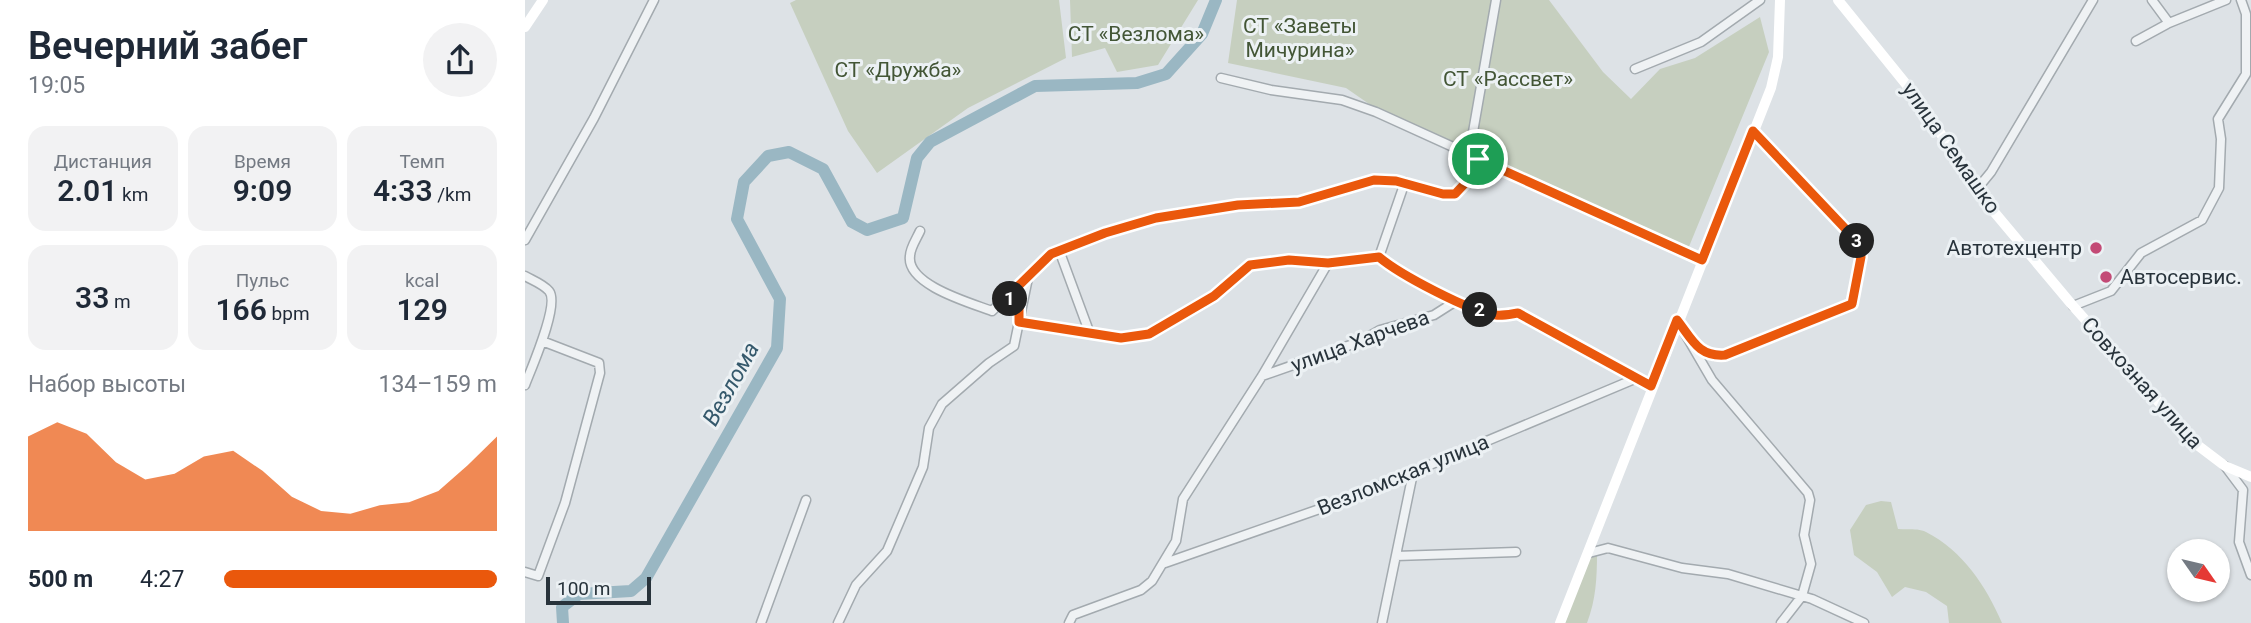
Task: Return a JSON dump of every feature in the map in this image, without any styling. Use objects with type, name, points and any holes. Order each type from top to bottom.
[{"type":"street","points":[[525,27],[543,0]]},
{"type":"street","points":[[525,240],[594,118],[654,0]]},
{"type":"street","points":[[1469,155],[1496,0]]},
{"type":"street","points":[[1635,69],[1701,42],[1760,0]]},
{"type":"street","points":[[1560,623],[1677,320],[1702,260],[1717,235],[1776,72],[1780,0]]},
{"type":"street","name":"улица Семашко","points":[[1838,0],[1914,94],[1977,189],[2064,296]]},
{"type":"street","points":[[1977,189],[1991,172],[2094,0]]},
{"type":"street","points":[[2152,0],[2169,23]]},
{"type":"street","points":[[2136,41],[2169,23],[2226,0]]},
{"type":"street","points":[[2073,306],[2111,291],[2141,253],[2202,220],[2219,188],[2221,139],[2218,119],[2246,74],[2246,14],[2242,1]]},
{"type":"street","points":[[1221,78],[1271,90],[1342,100],[1702,260]]},
{"type":"street","points":[[1697,349],[1715,356],[1725,355],[1852,304],[1861,257],[1857,241],[1753,131]]},
{"type":"street","points":[[921,231],[909,256],[912,269],[936,290],[992,311],[1041,261],[1059,250],[1156,218],[1238,205],[1299,202],[1366,181],[1405,182],[1443,194],[1455,194],[1471,177],[1478,159]]},
{"type":"street","points":[[1379,257],[1405,182]]},
{"type":"street","points":[[1059,250],[1090,334]]},
{"type":"street","points":[[1019,322],[1121,338],[1149,334],[1214,296],[1250,265],[1289,260],[1328,263],[1379,257],[1397,273],[1456,301],[1496,316],[1518,313],[1651,386]]},
{"type":"street","points":[[1069,623],[1073,615],[1142,590],[1165,563],[1176,541],[1182,499],[1262,376],[1328,263]]},
{"type":"street","points":[[838,623],[856,585],[887,551],[923,467],[929,428],[942,404],[989,363],[1014,346],[1028,275]]},
{"type":"street","points":[[525,276],[551,295],[542,341],[525,385]]},
{"type":"street","name":"Совхозная улица","points":[[2064,296],[2186,434],[2225,466],[2251,477]]},
{"type":"street","points":[[1006,298],[1019,304],[1021,311]]},
{"type":"street","name":"улица Харчева","points":[[1262,376],[1359,342],[1380,330],[1434,314],[1456,301]]},
{"type":"street","points":[[1677,320],[1719,388],[1808,494],[1810,500],[1804,535],[1811,564],[1802,596],[1781,623]]},
{"type":"street","points":[[525,572],[538,576],[565,503],[600,373],[599,363],[542,341]]},
{"type":"street","name":"Везломская улица","points":[[1165,563],[1413,473],[1637,378]]},
{"type":"street","points":[[2225,466],[2243,490],[2239,542],[2251,575]]},
{"type":"street","points":[[1382,623],[1413,473]]},
{"type":"street","points":[[761,623],[806,499]]},
{"type":"street","points":[[1589,553],[1608,548],[1682,568],[1728,574],[1839,609],[1864,623]]},
{"type":"street","points":[[1396,556],[1516,552]]},
{"type":"green space","name":"СТ «Дружба»","points":[[796,0],[1059,0],[1066,58],[968,108],[877,173],[848,131],[790,3]]},
{"type":"green space","name":"СТ «Везлома»","points":[[1070,0],[1198,0],[1158,65],[1117,72],[1105,48],[1072,57]]},
{"type":"green space","name":"СТ «Рассвет»","points":[[1237,0],[1549,0],[1603,72],[1631,99],[1660,69],[1695,58],[1760,17],[1769,52],[1688,249],[1372,106],[1346,88],[1228,63]]},
{"type":"green space","points":[[1881,501],[1891,502],[1898,529],[1926,532],[1962,559],[1981,583],[2002,623],[1949,623],[1947,606],[1926,592],[1905,587],[1892,597],[1877,572],[1854,555],[1850,530],[1866,505]]},
{"type":"green space","points":[[1589,553],[1597,553],[1595,588],[1587,623],[1565,623]]},
{"type":"waterway","name":"Везлома","points":[[563,623],[562,607],[579,594],[631,591],[646,578],[777,348],[780,299],[737,219],[744,182],[768,156],[789,152],[823,169],[852,222],[867,230],[903,218],[917,158],[930,142],[1035,86],[1137,83],[1166,74],[1202,34],[1216,0]]},
{"type":"place","name":"Автотехцентр","points":[[2096,248]]},
{"type":"place","name":"Автосервис.","points":[[2106,277]]},
{"type":"route","points":[[1753,131],[1857,241],[1861,257],[1853,285],[1852,304],[1736,351],[1715,356],[1697,349],[1677,320],[1651,386],[1518,313],[1496,316],[1456,301],[1440,291],[1397,273],[1379,257],[1328,263],[1289,260],[1250,265],[1214,296],[1149,334],[1121,338],[1019,322],[1019,304],[1006,298],[1051,254],[1135,223],[1238,205],[1299,202],[1374,180],[1412,183],[1450,195],[1460,191],[1471,177],[1478,159],[1702,260],[1753,131]]},
{"type":"park label","name":"СТ «Заветы Мичурина»","points":[[1300,38]]}]
